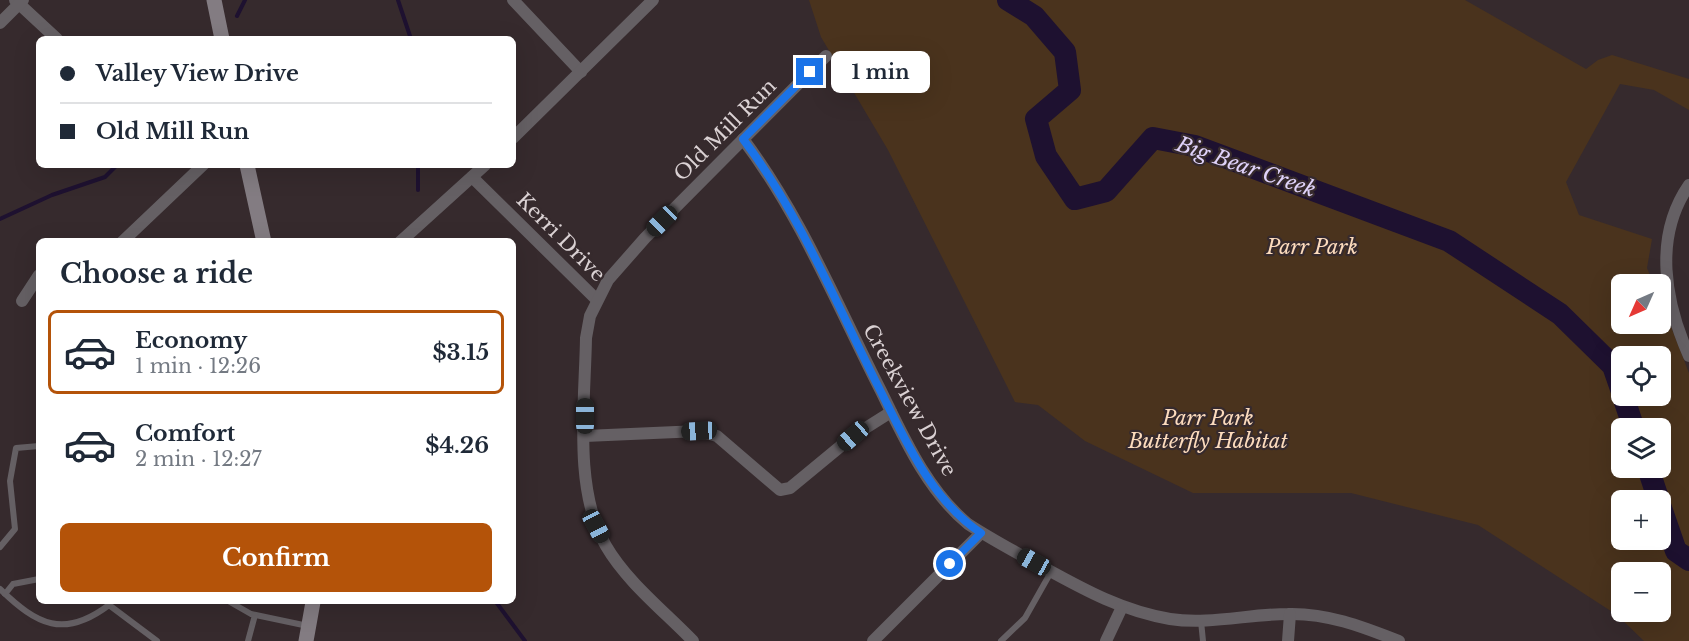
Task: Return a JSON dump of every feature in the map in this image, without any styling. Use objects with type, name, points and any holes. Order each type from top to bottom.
[{"type":"street","points":[[214,0],[221,36]]},
{"type":"street","points":[[513,0],[581,72]]},
{"type":"street","points":[[516,135],[653,0]]},
{"type":"street","points":[[0,23],[19,1],[54,36]]},
{"type":"street","name":"Old Mill Run","points":[[693,641],[623,569],[603,541],[587,502],[586,338],[597,300],[608,280],[645,238],[826,56]]},
{"type":"street","name":"Creekview Drive","points":[[743,139],[772,177],[891,412],[932,485],[953,511],[981,533],[1122,608],[1170,619],[1201,620],[1290,614],[1349,621],[1399,641]]},
{"type":"street","points":[[126,238],[200,168]]},
{"type":"street","points":[[248,168],[263,238]]},
{"type":"street","points":[[404,238],[482,168]]},
{"type":"street","name":"Kerri Drive","points":[[472,177],[597,300]]},
{"type":"street","points":[[1689,185],[1675,211],[1666,262],[1668,290],[1677,329],[1689,356]]},
{"type":"street","points":[[22,301],[36,280]]},
{"type":"street","points":[[585,436],[699,431],[717,436],[780,490],[790,488],[853,436],[891,412]]},
{"type":"street","points":[[873,641],[981,533]]},
{"type":"street","points":[[307,633],[313,604]]},
{"type":"street","points":[[1106,641],[1122,608]]},
{"type":"street","points":[[1288,641],[1290,614]]},
{"type":"lane","points":[[0,548],[15,529],[10,481],[16,448],[36,446]]},
{"type":"lane","points":[[1001,641],[1024,618],[1051,572]]},
{"type":"lane","points":[[36,580],[13,584],[3,592],[38,620],[68,624],[88,620],[109,605],[157,641]]},
{"type":"lane","points":[[234,604],[255,615],[307,633]]},
{"type":"lane","points":[[248,641],[255,615]]},
{"type":"lane","points":[[1201,620],[1203,641]]},
{"type":"green space","name":"Parr Park","points":[[809,0],[1465,0],[1586,69],[1598,60],[1612,55],[1689,79],[1689,110],[1654,90],[1620,84],[1566,182],[1579,215],[1652,239],[1647,268],[1649,274],[1611,274],[1611,334],[1671,334],[1671,327],[1689,373],[1689,641],[1644,641],[1624,622],[1671,622],[1671,562],[1611,562],[1611,611],[1478,525],[1351,493],[1193,493],[1085,441],[1038,405],[1015,402],[888,150],[821,37]]},
{"type":"waterway","points":[[237,16],[245,0]]},
{"type":"waterway","points":[[398,0],[410,36]]},
{"type":"waterway","name":"Big Bear Creek","points":[[1008,0],[1034,16],[1065,52],[1070,90],[1036,119],[1046,156],[1075,199],[1106,191],[1153,138],[1195,146],[1449,241],[1560,314],[1611,364]]},
{"type":"waterway","points":[[0,219],[52,195],[105,177],[114,168]]},
{"type":"waterway","points":[[418,168],[418,190]]},
{"type":"waterway","name":"Big Bear Creek","points":[[1626,406],[1630,418]]},
{"type":"waterway","name":"Big Bear Creek","points":[[1651,478],[1655,490]]},
{"type":"waterway","name":"Big Bear Creek","points":[[1671,537],[1676,551],[1689,560]]},
{"type":"waterway","points":[[497,604],[525,641]]},
{"type":"route","points":[[810,72],[743,139],[772,177],[891,412],[932,485],[953,511],[981,533],[950,564]]},
{"type":"park label","name":"Parr Park Butterfly Habitat","points":[[1208,430]]}]
